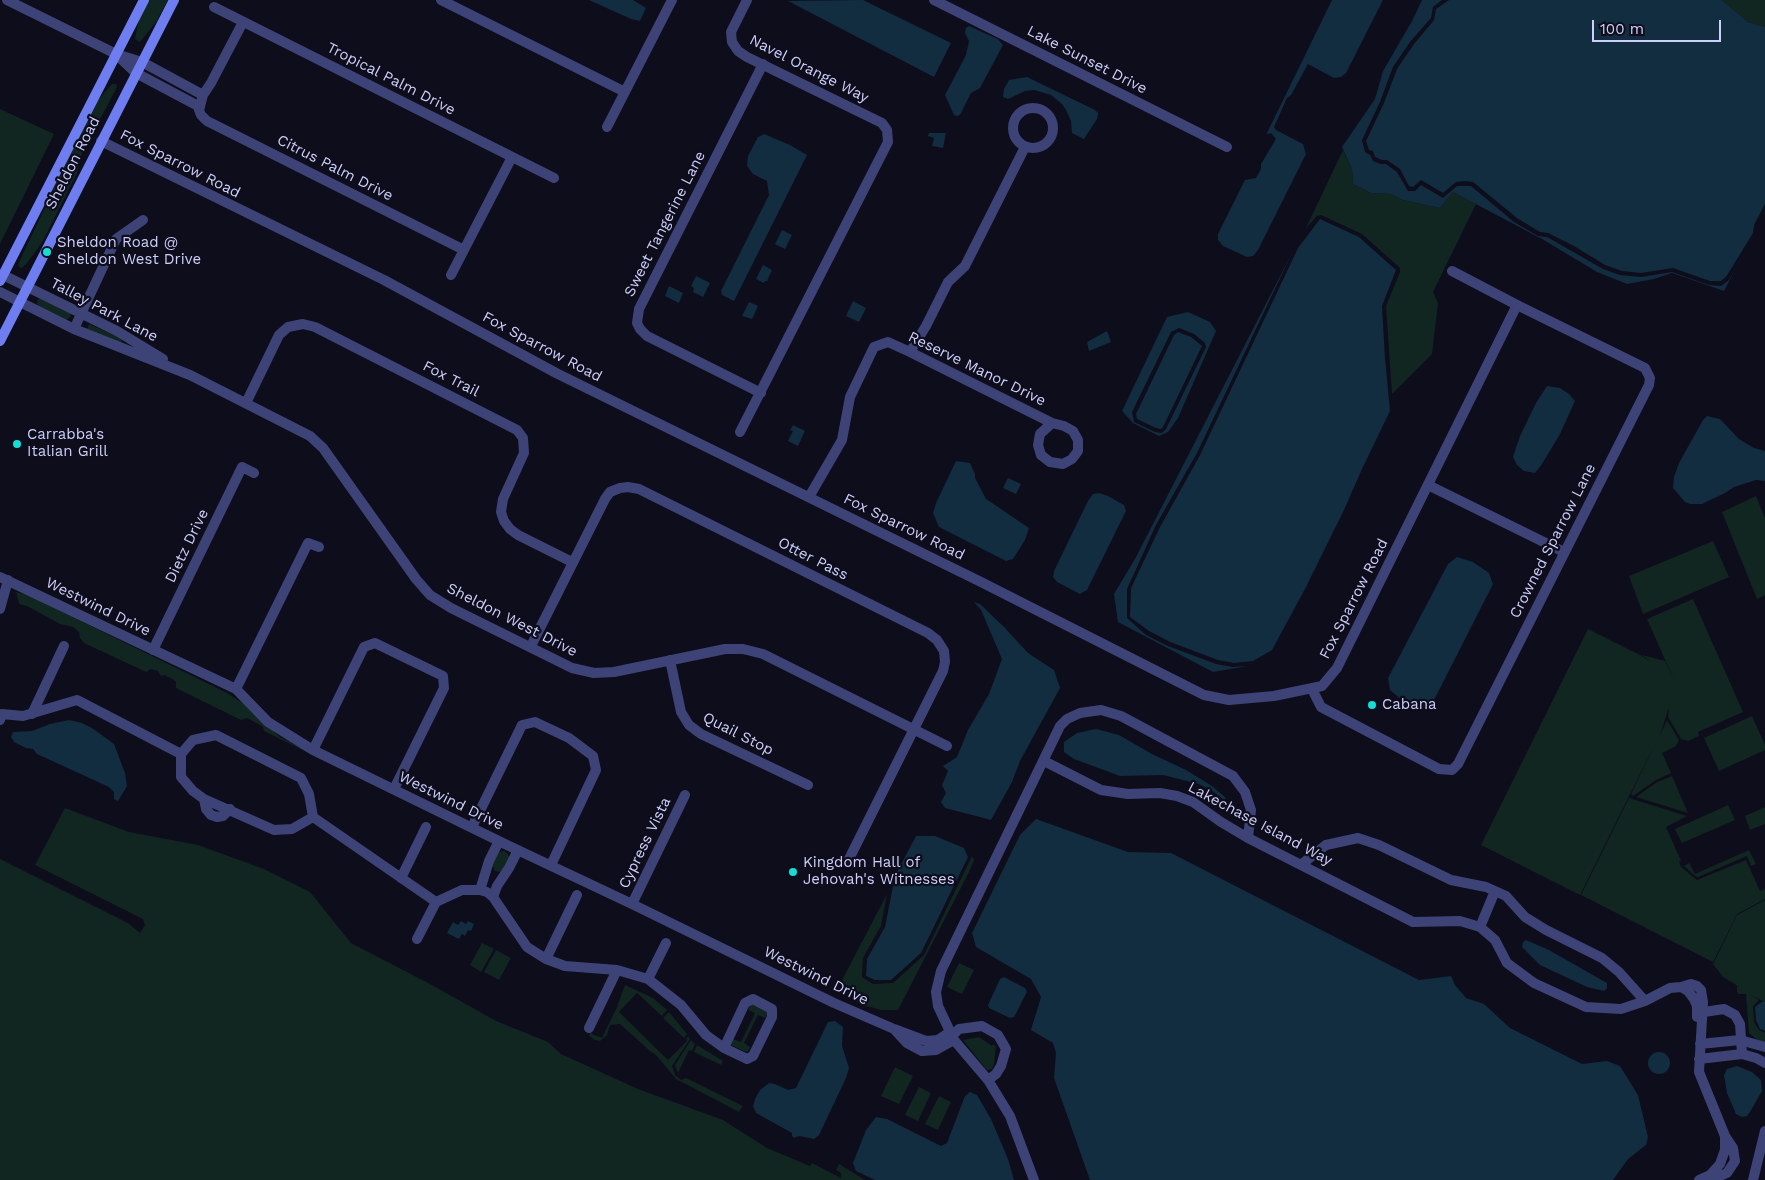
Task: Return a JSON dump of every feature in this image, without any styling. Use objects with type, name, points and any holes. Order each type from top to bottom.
[{"type":"main road","name":"Sheldon Road","points":[[2,278],[144,0]]},
{"type":"main road","name":"Sheldon Road","points":[[0,341],[174,0]]},
{"type":"street","points":[[7,0],[116,54],[142,62],[203,95]]},
{"type":"street","points":[[441,0],[625,92]]},
{"type":"street","points":[[607,127],[672,0]]},
{"type":"street","name":"Navel Orange Way","points":[[747,0],[731,32],[732,42],[738,51],[882,123],[887,130],[888,142],[783,347],[762,393]]},
{"type":"street","name":"Lake Sunset Drive","points":[[934,0],[1227,147]]},
{"type":"street","name":"Tropical Palm Drive","points":[[214,7],[554,178]]},
{"type":"street","points":[[200,107],[203,95],[212,83],[243,22]]},
{"type":"street","name":"Citrus Palm Drive","points":[[116,54],[136,74],[200,107],[201,115],[207,121],[464,250]]},
{"type":"street","name":"Sweet Tangerine Lane","points":[[762,393],[647,336],[637,323],[639,308],[763,64]]},
{"type":"street","name":"Fox Sparrow Road","points":[[101,141],[384,280],[558,374],[1204,694],[1229,700],[1274,696],[1312,689],[1322,686],[1337,668],[1517,305]]},
{"type":"street","points":[[910,352],[926,326],[948,282],[965,266],[1025,146]]},
{"type":"street","points":[[451,274],[512,157]]},
{"type":"street","points":[[74,329],[116,239],[143,220]]},
{"type":"street","name":"Crowned Sparrow Lane","points":[[1312,689],[1321,707],[1439,768],[1452,770],[1458,764],[1649,385],[1650,378],[1645,368],[1452,271]]},
{"type":"street","name":"Talley Park Lane","points":[[2,278],[26,287],[116,331],[190,375],[246,403]]},
{"type":"street","name":"Talley Park Lane","points":[[0,292],[74,329],[190,375]]},
{"type":"street","name":"Fox Trail","points":[[246,403],[279,335],[288,328],[303,324],[315,327],[517,430],[523,438],[524,453],[503,499],[501,512],[504,520],[510,530],[518,535],[572,562]]},
{"type":"street","name":"Reserve Manor Drive","points":[[809,497],[842,440],[850,397],[874,347],[888,342],[1052,423],[1073,431],[1078,440],[1078,451],[1072,459],[1063,464],[1050,462],[1041,455],[1038,444],[1040,434],[1052,423]]},
{"type":"street","points":[[740,432],[762,393]]},
{"type":"street","name":"Sheldon West Drive","points":[[246,403],[310,436],[323,448],[416,579],[430,595],[451,608],[572,668],[594,673],[614,672],[725,649],[743,649],[762,654],[947,746]]},
{"type":"street","name":"Dietz Drive","points":[[152,650],[242,467],[254,473]]},
{"type":"street","points":[[1428,485],[1564,552]]},
{"type":"street","name":"Otter Pass","points":[[531,646],[605,499],[610,492],[628,487],[639,489],[937,640],[944,651],[945,662],[943,671],[849,859]]},
{"type":"street","points":[[236,689],[308,542],[319,547]]},
{"type":"street","points":[[0,588],[3,578]]},
{"type":"street","points":[[0,609],[3,578]]},
{"type":"street","name":"Westwind Drive","points":[[3,578],[236,689],[268,722],[314,750],[834,1003],[894,1030],[907,1043],[922,1051],[936,1050],[952,1036]]},
{"type":"street","points":[[314,750],[364,647],[375,643],[443,676],[444,688],[394,789]]},
{"type":"street","points":[[32,714],[64,646]]},
{"type":"street","name":"Quail Stop","points":[[670,660],[681,712],[689,725],[701,734],[808,785]]},
{"type":"street","points":[[1,716],[23,716],[77,700],[181,754]]},
{"type":"street","points":[[1034,1180],[1010,1116],[988,1080],[952,1036],[938,1006],[936,992],[941,971],[1060,726],[1067,719],[1080,713],[1101,710],[1121,716],[1233,776],[1245,792],[1251,810],[1248,838]]},
{"type":"street","points":[[472,827],[522,725],[536,722],[569,738],[593,756],[596,770],[551,865]]},
{"type":"street","points":[[313,817],[292,829],[274,830],[204,798],[193,791],[181,777],[181,754],[193,740],[216,735],[301,778],[309,794],[313,817],[436,902]]},
{"type":"street","name":"Lakechase Island Way","points":[[1044,761],[1101,790],[1128,794],[1160,793],[1193,802],[1248,838],[1413,922],[1460,920],[1480,927],[1495,940],[1508,963],[1534,983],[1577,1003],[1586,1006],[1621,1009],[1645,1001],[1670,988],[1691,984],[1701,990],[1700,1011]]},
{"type":"street","name":"Cypress Vista","points":[[632,904],[685,795]]},
{"type":"street","points":[[401,878],[426,827]]},
{"type":"street","points":[[1302,864],[1326,846],[1358,838],[1379,845],[1450,880],[1486,887],[1506,896],[1525,917],[1546,930],[1602,958],[1619,972],[1645,1001]]},
{"type":"street","points":[[480,890],[489,861],[499,841]]},
{"type":"street","points":[[493,897],[497,886],[518,850]]},
{"type":"street","points":[[487,872],[501,879]]},
{"type":"street","points":[[417,938],[436,902],[462,890],[480,890],[493,897],[527,947],[546,959],[564,966],[617,970],[648,979],[681,1005],[706,1035],[724,1048],[747,1059],[753,1056],[772,1017],[772,1009],[753,999],[745,1003],[724,1048]]},
{"type":"street","points":[[1480,927],[1496,891]]},
{"type":"street","points":[[546,959],[577,895]]},
{"type":"street","points":[[648,979],[666,943]]},
{"type":"street","points":[[589,1028],[617,970]]},
{"type":"street","points":[[1710,1180],[1727,1173],[1735,1161],[1733,1148],[1725,1136],[1699,1072],[1702,1038],[1700,1011],[1724,1009],[1735,1014],[1740,1024],[1742,1054]]},
{"type":"street","points":[[952,1036],[959,1029],[982,1026],[998,1035],[1006,1049],[996,1074],[988,1080]]},
{"type":"street","points":[[1700,1044],[1740,1040],[1765,1047]]},
{"type":"street","points":[[1699,1059],[1742,1054],[1765,1063]]},
{"type":"street","points":[[1753,1180],[1765,1131]]},
{"type":"street","points":[[1699,1180],[1710,1175],[1720,1164],[1725,1150],[1725,1136]]},
{"type":"green space","points":[[149,0],[168,0],[156,22],[140,42],[135,39],[136,33],[139,20]]},
{"type":"green space","points":[[1722,0],[1765,0],[1765,27],[1748,22]]},
{"type":"green space","points":[[112,84],[117,86],[115,91],[82,153],[77,173],[43,241],[27,263],[22,268],[19,267],[20,260],[51,195],[55,178],[97,101]]},
{"type":"green space","points":[[0,109],[54,134],[0,244]]},
{"type":"green space","points":[[1343,150],[1352,169],[1353,184],[1371,193],[1391,194],[1403,200],[1440,208],[1453,192],[1476,204],[1433,292],[1438,303],[1432,354],[1392,394],[1386,306],[1400,268],[1362,234],[1321,215],[1317,216],[1306,228]]},
{"type":"green space","points":[[38,299],[70,313],[71,316],[64,320],[45,311],[37,304]]},
{"type":"green space","points":[[89,324],[121,338],[121,344],[87,329]]},
{"type":"green space","points":[[1756,496],[1765,518],[1765,595],[1757,599],[1722,512]]},
{"type":"green space","points":[[1713,541],[1729,577],[1643,614],[1629,576]]},
{"type":"green space","points":[[16,592],[28,595],[227,693],[244,704],[280,737],[488,841],[264,731],[263,727],[247,718],[241,720],[176,688],[174,680],[164,675],[161,676],[158,671],[151,669],[146,672],[84,643],[80,638],[79,632],[73,627],[60,624],[27,606],[19,604]]},
{"type":"green space","points":[[1693,599],[1743,712],[1698,732],[1699,736],[1688,741],[1681,739],[1668,717],[1669,707],[1660,735],[1667,720],[1679,740],[1676,746],[1662,753],[1671,773],[1656,780],[1633,796],[1631,794],[1657,740],[1580,895],[1481,845],[1588,629],[1651,662],[1642,655],[1665,661],[1674,680],[1647,619]]},
{"type":"green space","points":[[1752,716],[1765,745],[1765,750],[1719,771],[1704,738]]},
{"type":"green space","points":[[1672,776],[1688,813],[1636,797],[1657,782]]},
{"type":"green space","points":[[1629,798],[1687,816],[1666,827],[1681,861],[1679,862],[1681,867],[1697,880],[1746,860],[1760,891],[1765,889],[1765,899],[1737,914],[1713,962],[1581,895]]},
{"type":"green space","points":[[1728,805],[1735,820],[1682,843],[1675,829]]},
{"type":"green space","points":[[1765,807],[1765,824],[1750,830],[1745,816]]},
{"type":"green space","points":[[65,808],[129,832],[198,845],[264,869],[310,892],[351,943],[496,1021],[548,1042],[561,1054],[638,1089],[723,1120],[767,1148],[810,1166],[812,1163],[841,1178],[841,1173],[836,1170],[839,1164],[865,1180],[0,1180],[0,859],[128,923],[140,933],[145,925],[143,919],[35,865]]},
{"type":"green space","points":[[1749,850],[1756,864],[1751,866],[1747,856],[1698,877],[1684,866],[1689,863],[1695,874]]},
{"type":"green space","points":[[504,851],[510,858],[501,872],[495,871],[493,860],[499,852]]},
{"type":"green space","points":[[972,856],[974,860],[969,872],[898,1010],[881,1010],[859,1004],[848,995],[840,984],[887,894],[881,926],[863,958],[862,977],[873,984],[893,983],[924,955]]},
{"type":"green space","points":[[1765,900],[1765,1002],[1749,994],[1759,1000],[1753,1006],[1754,1022],[1759,1030],[1765,1033],[1765,1043],[1749,1033],[1746,994],[1739,994],[1737,992],[1738,986],[1723,977],[1713,964],[1737,915]]},
{"type":"green space","points":[[482,943],[494,949],[481,972],[470,965]]},
{"type":"green space","points":[[496,950],[511,958],[499,980],[484,972]]},
{"type":"green space","points":[[959,963],[974,970],[962,994],[947,987]]},
{"type":"green space","points":[[625,985],[653,998],[667,1010],[662,1016],[637,993],[619,1012],[668,1060],[687,1041],[688,1036],[690,1039],[672,1066],[675,1075],[681,1080],[686,1078],[743,1106],[739,1112],[676,1079],[655,1054],[620,1024],[610,1025],[607,1035],[600,1041],[589,1036],[591,1031],[592,1034],[602,1038]]},
{"type":"green space","points":[[752,1003],[769,1011],[765,1018],[758,1015],[744,1043],[750,1047],[746,1052],[731,1045],[733,1039],[741,1042],[755,1013],[748,1010]]},
{"type":"green space","points":[[669,1012],[687,1034],[684,1038],[663,1018]]},
{"type":"green space","points":[[979,1037],[992,1046],[993,1044],[996,1046],[992,1069],[986,1069],[963,1040]]},
{"type":"green space","points":[[691,1040],[695,1044],[692,1051],[689,1050],[678,1073],[675,1065]]},
{"type":"green space","points":[[697,1045],[723,1061],[721,1065],[694,1052]]},
{"type":"green space","points":[[895,1067],[913,1076],[899,1104],[881,1096]]},
{"type":"green space","points":[[919,1087],[931,1093],[918,1121],[905,1115]]},
{"type":"green space","points":[[939,1096],[951,1102],[938,1130],[925,1124]]},
{"type":"water","points":[[589,0],[633,0],[646,8],[640,21],[631,19]]},
{"type":"water","points":[[863,0],[951,43],[934,77],[788,1]]},
{"type":"water","points":[[1332,0],[1383,0],[1346,73],[1341,77],[1334,78],[1308,64],[1291,95],[1287,98],[1274,127],[1276,130],[1303,144],[1306,154],[1258,250],[1253,256],[1247,257],[1223,246],[1218,240],[1218,234],[1245,180],[1256,178],[1261,169],[1261,164],[1276,139],[1271,133],[1267,133]]},
{"type":"water","points":[[1422,0],[1442,0],[1433,7],[1431,18],[1410,42],[1393,67],[1380,102],[1362,140],[1365,152],[1370,155],[1373,161],[1386,164],[1397,172],[1408,191],[1415,191],[1421,185],[1443,198],[1457,186],[1471,186],[1514,222],[1538,236],[1547,237],[1603,269],[1620,275],[1641,277],[1672,272],[1709,285],[1721,286],[1729,280],[1737,266],[1724,291],[1672,273],[1654,279],[1627,284],[1597,272],[1542,239],[1453,192],[1440,208],[1403,200],[1391,194],[1371,193],[1353,184],[1352,169],[1342,147],[1375,99],[1383,71]]},
{"type":"water","points":[[1449,0],[1722,0],[1748,22],[1765,27],[1765,204],[1754,225],[1753,233],[1726,277],[1721,281],[1710,281],[1673,268],[1641,273],[1622,271],[1605,265],[1548,233],[1540,232],[1517,218],[1473,182],[1456,182],[1443,193],[1421,180],[1413,187],[1409,186],[1400,169],[1387,160],[1375,157],[1373,151],[1369,150],[1366,141],[1384,103],[1397,69],[1434,20],[1436,9]]},
{"type":"water","points":[[969,26],[998,39],[1003,45],[980,88],[971,93],[960,115],[957,116],[954,115],[945,95],[966,55],[969,41],[965,33],[966,28]]},
{"type":"water","points":[[1027,77],[1098,113],[1097,119],[1084,139],[1072,133],[1071,121],[1066,110],[1051,95],[1034,90],[1025,91],[1008,99],[1003,97],[1004,89],[1009,80]]},
{"type":"water","points":[[929,133],[946,133],[943,148],[932,146],[934,138],[928,136]]},
{"type":"water","points":[[764,134],[790,145],[807,155],[734,301],[722,295],[721,291],[769,195],[767,181],[753,174],[747,166],[748,156],[758,137]]},
{"type":"water","points":[[1320,219],[1359,237],[1396,270],[1382,306],[1390,411],[1305,589],[1272,650],[1253,661],[1234,663],[1218,660],[1170,642],[1149,631],[1130,617],[1131,588],[1160,527],[1200,455],[1298,248]]},
{"type":"water","points":[[782,230],[792,235],[785,249],[775,244]]},
{"type":"water","points":[[1293,251],[1197,453],[1156,525],[1127,589],[1127,618],[1146,635],[1168,646],[1216,664],[1233,667],[1248,666],[1213,672],[1118,622],[1114,594],[1135,559]]},
{"type":"water","points":[[763,265],[772,270],[767,281],[764,283],[756,279]]},
{"type":"water","points":[[696,276],[710,283],[703,297],[693,292],[694,288],[691,286]]},
{"type":"water","points":[[669,286],[683,293],[679,303],[665,296]]},
{"type":"water","points":[[853,301],[866,308],[859,322],[846,316]]},
{"type":"water","points":[[749,302],[758,306],[752,319],[742,316]]},
{"type":"water","points":[[1188,312],[1210,322],[1216,331],[1178,418],[1168,432],[1159,436],[1133,423],[1122,411],[1167,317]],"holes":[[[1179,328],[1194,334],[1205,343],[1206,347],[1166,429],[1162,433],[1155,432],[1134,422],[1132,412],[1171,332]]]},
{"type":"water","points":[[1107,331],[1111,342],[1089,351],[1087,342]]},
{"type":"water","points":[[1178,332],[1191,337],[1202,346],[1163,427],[1161,429],[1156,428],[1137,419],[1136,414],[1174,335]]},
{"type":"water","points":[[1547,386],[1560,388],[1575,401],[1560,434],[1542,464],[1535,473],[1524,471],[1517,465],[1513,457],[1520,436],[1536,403]]},
{"type":"water","points":[[1707,416],[1720,419],[1739,439],[1754,448],[1765,451],[1765,481],[1756,480],[1734,487],[1702,504],[1690,504],[1685,502],[1673,488],[1674,477],[1679,463]]},
{"type":"water","points":[[793,425],[805,431],[798,446],[788,441],[793,431],[790,430]]},
{"type":"water","points":[[956,461],[970,463],[975,478],[986,499],[1029,528],[1025,540],[1013,559],[1006,561],[939,527],[933,513]]},
{"type":"water","points":[[1008,478],[1021,484],[1016,494],[1003,488]]},
{"type":"water","points":[[1099,493],[1124,505],[1126,511],[1087,590],[1080,594],[1057,582],[1053,577],[1054,571],[1088,501],[1093,494]]},
{"type":"water","points":[[1457,557],[1473,562],[1489,573],[1493,584],[1432,704],[1419,707],[1401,699],[1390,690],[1388,678],[1448,564]]},
{"type":"water","points":[[974,602],[980,604],[1028,653],[1054,670],[1060,688],[1020,761],[1012,782],[991,820],[945,808],[941,802],[946,793],[942,785],[948,771],[943,766],[957,757],[968,730],[989,694],[1002,659],[981,610]]},
{"type":"water","points":[[69,720],[92,728],[114,744],[125,773],[127,786],[118,801],[114,799],[114,792],[109,787],[37,754],[33,749],[14,742],[11,737],[13,732],[32,731],[50,724]]},
{"type":"water","points":[[1096,729],[1119,735],[1152,754],[1186,770],[1212,786],[1226,798],[1224,800],[1199,784],[1163,775],[1120,776],[1074,759],[1064,752],[1064,742],[1077,733]]},
{"type":"water","points":[[1036,819],[1128,852],[1171,853],[1419,980],[1451,976],[1455,985],[1466,998],[1484,1004],[1510,1028],[1582,1064],[1607,1061],[1620,1066],[1638,1095],[1648,1137],[1646,1145],[1628,1159],[1613,1180],[1090,1180],[1054,1078],[1056,1053],[1053,1043],[1031,1030],[1041,997],[1031,979],[976,947],[972,933],[1020,835]]},
{"type":"water","points":[[916,836],[935,836],[964,848],[968,857],[921,953],[891,980],[875,980],[866,976],[867,959],[885,927],[895,876]]},
{"type":"water","points":[[461,921],[466,924],[468,921],[474,924],[471,931],[468,930],[465,936],[462,934],[459,939],[447,933],[453,922],[458,925]]},
{"type":"water","points":[[1526,940],[1549,950],[1607,983],[1607,988],[1604,991],[1587,987],[1540,965],[1522,947],[1523,942]]},
{"type":"water","points":[[1004,977],[1025,988],[1027,992],[1014,1017],[1010,1018],[989,1008],[988,1005],[1000,979]]},
{"type":"water","points":[[1763,1001],[1765,1002],[1765,1031],[1760,1029],[1756,1020],[1755,1007]]},
{"type":"water","points":[[835,1021],[843,1027],[842,1046],[849,1068],[846,1078],[819,1135],[814,1139],[799,1136],[794,1138],[792,1133],[756,1113],[753,1106],[755,1099],[760,1090],[769,1083],[788,1090],[796,1088],[828,1022]]},
{"type":"water","points":[[1659,1052],[1667,1055],[1670,1063],[1667,1071],[1659,1074],[1651,1071],[1648,1063],[1651,1055]]},
{"type":"water","points":[[1737,1066],[1752,1072],[1761,1080],[1762,1091],[1747,1116],[1742,1117],[1736,1114],[1727,1093],[1724,1075],[1727,1069]]},
{"type":"water","points":[[970,1092],[977,1095],[991,1119],[1008,1159],[1014,1180],[875,1180],[856,1171],[853,1163],[866,1130],[876,1117],[887,1119],[941,1146],[947,1143],[965,1096]]},
{"type":"place","name":"Sheldon Road @ Sheldon West Drive","points":[[47,252]]},
{"type":"place","name":"Carrabba's Italian Grill","points":[[17,444]]},
{"type":"place","name":"Cabana","points":[[1372,705]]},
{"type":"place","name":"Kingdom Hall of Jehovah's Witnesses","points":[[793,872]]}]
